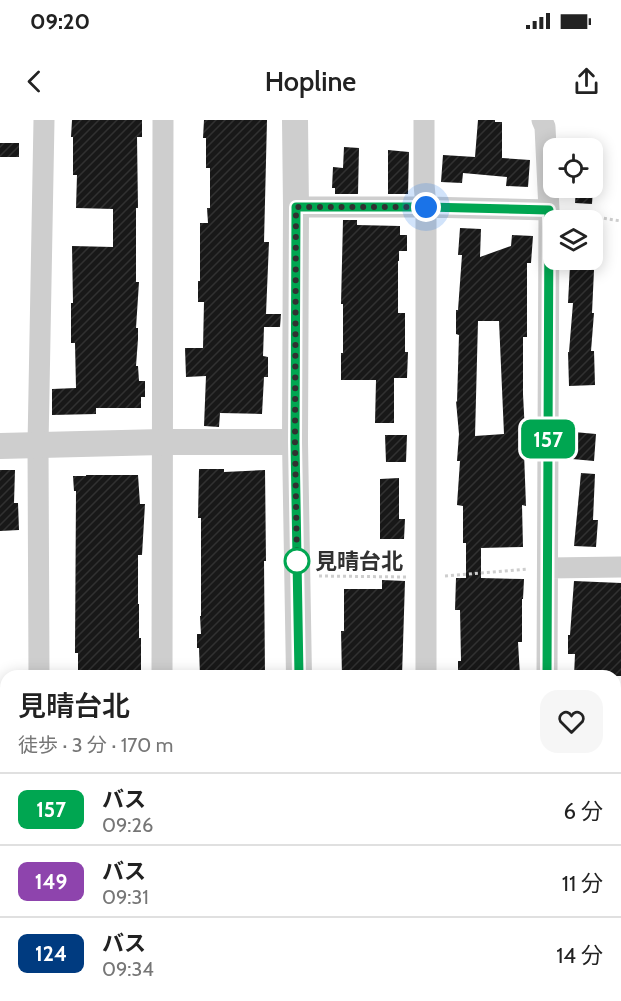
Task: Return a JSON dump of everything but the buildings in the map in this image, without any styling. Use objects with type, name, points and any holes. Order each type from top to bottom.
[{"type":"street","points":[[39,670],[38,445],[44,120]]},
{"type":"street","points":[[162,670],[163,120]]},
{"type":"street","points":[[295,120],[295,442],[299,670]]},
{"type":"street","points":[[424,120],[426,670]]},
{"type":"street","points":[[296,207],[549,210],[545,127],[542,120]]},
{"type":"street","points":[[547,670],[549,270]]},
{"type":"street","points":[[0,446],[162,442],[295,442]]},
{"type":"street","points":[[548,567],[621,567]]},
{"type":"path","points":[[603,218],[621,221]]},
{"type":"bus line","name":"157","points":[[299,670],[295,442],[296,207],[549,210],[547,670]]},
{"type":"place","name":"見晴台北","points":[[297,561]]},
{"type":"route","points":[[297,561],[296,207],[426,207]]}]
